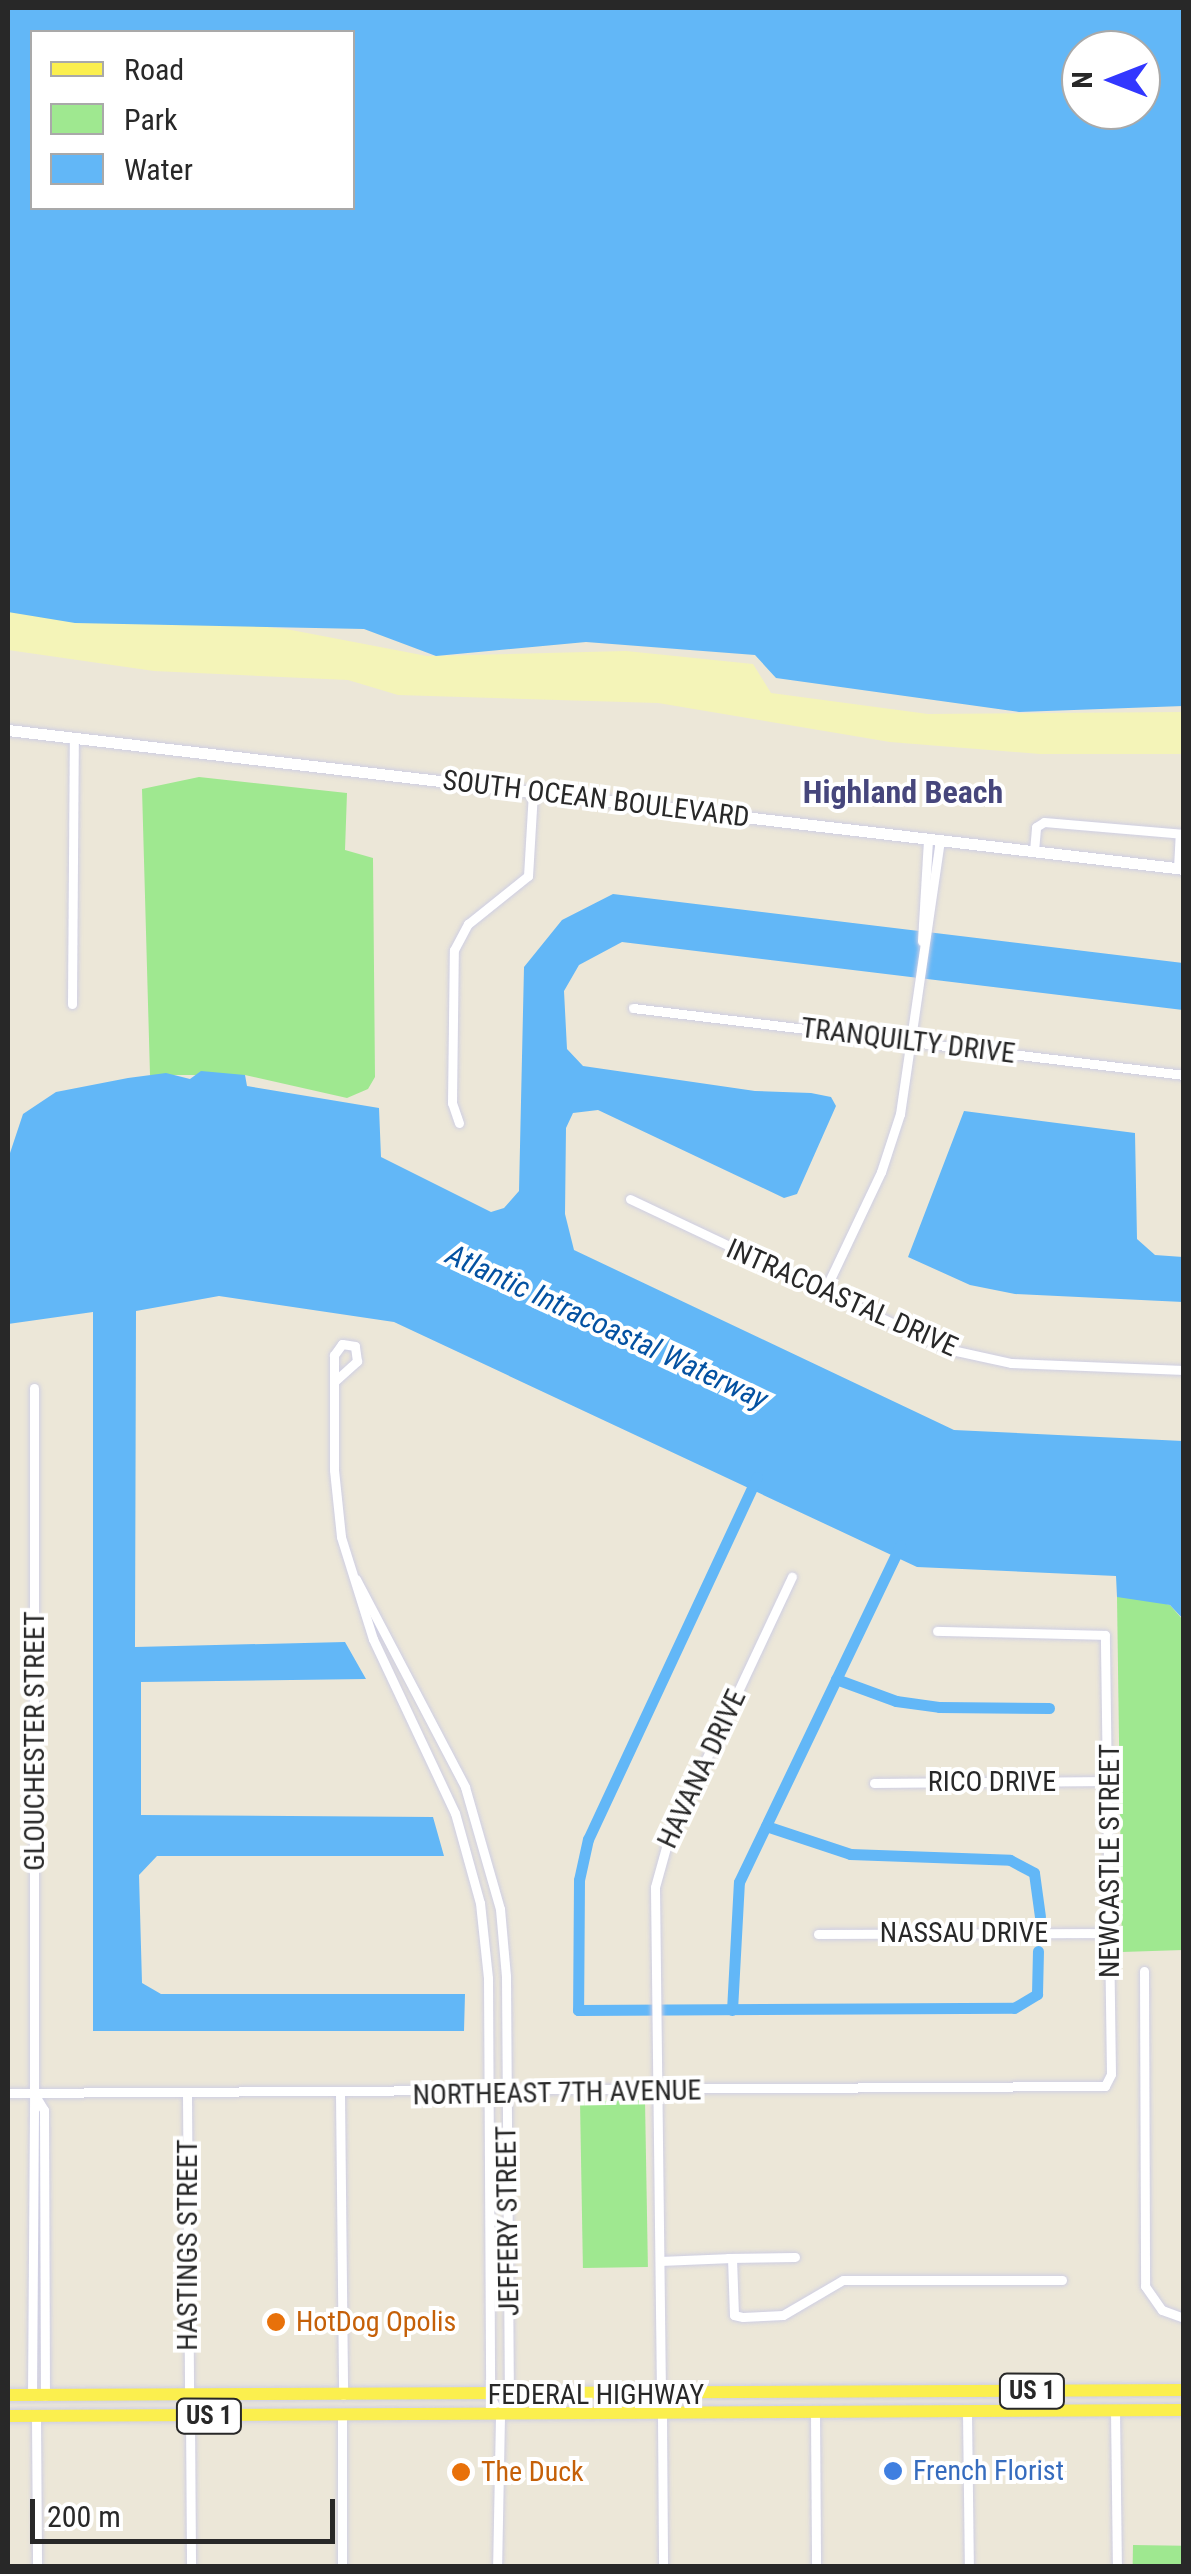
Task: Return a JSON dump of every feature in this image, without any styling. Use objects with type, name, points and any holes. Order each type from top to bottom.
[{"type":"main road","name":"SOUTH OCEAN BOULEVARD","points":[[8,730],[1181,869]]},
{"type":"main road","points":[[1074,2411],[1117,2390]]},
{"type":"main road","points":[[1116,2410],[1158,2390]]},
{"type":"main road","name":"FEDERAL HIGHWAY","points":[[8,2396],[1184,2390]]},
{"type":"main road","points":[[771,2414],[817,2393]]},
{"type":"main road","points":[[815,2414],[853,2393]]},
{"type":"main road","points":[[8,2414],[39,2396]]},
{"type":"main road","points":[[36,2416],[73,2396]]},
{"type":"main road","name":"FEDERAL HIGHWAY","points":[[8,2414],[500,2416],[1184,2410]]},
{"type":"street","points":[[72,1004],[74,736]]},
{"type":"street","points":[[459,1123],[452,1102],[454,950],[468,924],[528,876],[532,791]]},
{"type":"street","points":[[1034,851],[1036,827],[1044,822],[1182,834],[1181,869]]},
{"type":"street","points":[[824,1292],[892,1143],[912,1042],[934,839]]},
{"type":"street","name":"TRANQUILTY DRIVE","points":[[632,1008],[1184,1075]]},
{"type":"street","name":"INTRACOASTAL DRIVE","points":[[630,1199],[824,1292],[974,1357],[1184,1370]]},
{"type":"street","name":"JEFFERY STREET","points":[[335,1381],[337,1502],[355,1578],[387,1674],[456,1813],[483,1926],[490,2396],[500,2416]]},
{"type":"street","name":"GLOUCHESTER STREET","points":[[34,1388],[31,2286],[39,2396]]},
{"type":"street","name":"HAVANA DRIVE","points":[[661,2395],[655,1887],[664,1849],[792,1577]]},
{"type":"street","name":"JEFFERY STREET","points":[[355,1578],[465,1788],[502,1924],[509,2396],[500,2416],[497,2566]]},
{"type":"street","name":"NEWCASTLE STREET","points":[[937,1631],[1105,1635],[1110,1781],[1111,2074],[1105,2086]]},
{"type":"street","name":"RICO DRIVE","points":[[874,1783],[1110,1781]]},
{"type":"street","points":[[483,1926],[502,1924]]},
{"type":"street","name":"NASSAU DRIVE","points":[[818,1934],[1110,1933]]},
{"type":"street","points":[[1144,1971],[1144,2276],[1154,2304],[1184,2318]]},
{"type":"street","name":"NORTHEAST 7TH AVENUE","points":[[8,2094],[506,2094],[1105,2086]]},
{"type":"street","name":"GLOUCHESTER STREET","points":[[34,2094],[44,2110],[45,2285],[39,2396]]},
{"type":"street","name":"HASTINGS STREET","points":[[186,2094],[189,2396]]},
{"type":"street","points":[[340,2094],[342,2395]]},
{"type":"street","points":[[732,2258],[734,2315],[783,2314],[843,2280],[1062,2280]]},
{"type":"street","points":[[660,2262],[795,2258]]},
{"type":"street","points":[[31,2286],[45,2285]]},
{"type":"street","points":[[490,2316],[509,2316]]},
{"type":"street","points":[[1116,2410],[1116,2566]]},
{"type":"street","points":[[968,2412],[969,2566]]},
{"type":"street","points":[[815,2414],[816,2566]]},
{"type":"street","points":[[662,2415],[664,2566]]},
{"type":"street","points":[[36,2416],[37,2566]]},
{"type":"street","points":[[190,2416],[190,2566]]},
{"type":"street","points":[[342,2416],[342,2566]]},
{"type":"green space","points":[[199,777],[347,793],[345,850],[373,858],[375,1077],[368,1089],[347,1098],[245,1075],[150,1075],[142,789]]},
{"type":"green space","points":[[1129,1594],[1170,1605],[1183,1620],[1183,1950],[1122,1952],[1117,1597]]},
{"type":"green space","points":[[645,2100],[648,2267],[583,2268],[580,2101]]},
{"type":"green space","points":[[1133,2545],[1183,2546],[1183,2566],[1133,2566]]},
{"type":"sand","points":[[8,600],[286,629],[427,656],[626,651],[753,664],[771,693],[928,714],[1183,712],[1183,754],[1040,754],[890,742],[658,703],[398,695],[348,680],[154,671],[8,650]]},
{"type":"water","points":[[8,8],[1183,8],[1183,706],[1019,712],[776,678],[755,655],[586,642],[436,656],[364,629],[75,623],[8,612]]},
{"type":"water","name":"Atlantic Intracoastal Waterway","points":[[613,894],[1183,963],[1183,1010],[622,942],[579,965],[564,991],[567,1049],[583,1066],[755,1091],[811,1093],[831,1097],[836,1106],[797,1194],[784,1198],[598,1110],[573,1113],[566,1128],[565,1214],[574,1250],[954,1430],[1183,1441],[1184,1620],[1170,1605],[1117,1597],[1116,1576],[917,1567],[394,1322],[219,1296],[136,1311],[135,1647],[345,1642],[366,1679],[141,1682],[141,1815],[433,1817],[444,1856],[157,1856],[139,1875],[142,1983],[161,1994],[465,1994],[464,2031],[93,2031],[93,1312],[8,1324],[8,1159],[23,1114],[56,1092],[128,1078],[166,1073],[190,1079],[201,1071],[245,1075],[247,1086],[379,1108],[381,1157],[491,1212],[504,1208],[519,1191],[524,967],[562,920]]},
{"type":"water","points":[[964,1111],[1135,1133],[1137,1239],[1155,1255],[1183,1257],[1183,1302],[1015,1294],[970,1285],[908,1257]]},
{"type":"waterway","points":[[757,1477],[588,1839],[579,1880],[578,2010],[1014,2008],[1037,1994],[1038,1951]]},
{"type":"waterway","points":[[732,2010],[739,1882],[900,1546]]},
{"type":"waterway","points":[[836,1679],[896,1701],[939,1707],[1049,1708]]},
{"type":"waterway","points":[[766,1826],[850,1854],[1010,1860],[1034,1873],[1040,1917]]},
{"type":"place","name":"HotDog Opolis","points":[[276,2322]]},
{"type":"place","name":"French Florist","points":[[893,2471]]},
{"type":"place","name":"The Duck","points":[[461,2472]]},
{"type":"district","name":"Highland Beach","points":[[903,792]]}]
